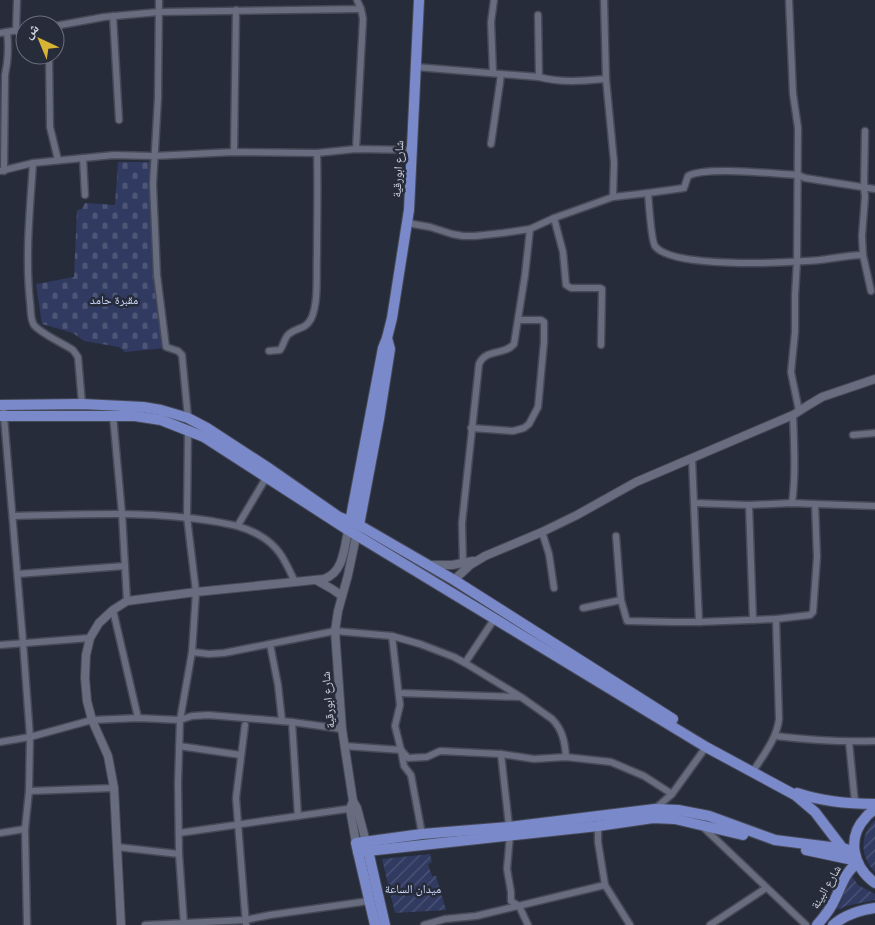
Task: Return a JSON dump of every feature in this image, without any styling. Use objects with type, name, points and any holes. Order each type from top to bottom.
[{"type":"main road","name":"شارع ابورقية","points":[[353,528],[379,419],[390,349],[387,338],[392,318],[409,210],[419,0]]},
{"type":"main road","points":[[2,410],[82,404],[143,407],[188,418],[207,428],[270,469],[353,528],[429,565],[454,580],[754,770],[797,793],[809,797],[875,804]]},
{"type":"main road","points":[[2,410],[135,416],[154,419],[204,437],[266,478],[353,528],[447,589],[706,747],[801,799],[815,812],[842,848],[856,859]]},
{"type":"main road","points":[[447,589],[454,580]]},
{"type":"main road","points":[[362,847],[509,831],[655,809],[678,810],[709,816],[775,840],[842,848]]},
{"type":"main road","points":[[875,809],[859,827],[855,839],[856,859],[862,871],[875,883]]},
{"type":"main road","points":[[362,847],[422,834],[598,826],[653,818],[675,819],[856,859]]},
{"type":"main road","points":[[362,847],[374,925]]},
{"type":"main road","points":[[362,847],[385,925]]},
{"type":"main road","name":"شارع البيئة","points":[[817,925],[835,901],[856,859]]},
{"type":"main road","points":[[833,925],[848,920],[864,910],[875,908]]},
{"type":"street","points":[[17,0],[17,15]]},
{"type":"street","points":[[159,0],[158,98],[153,184],[158,289],[166,346],[180,352],[182,355],[188,418]]},
{"type":"street","points":[[356,149],[363,19],[357,0]]},
{"type":"street","points":[[491,144],[500,82],[491,31],[494,0]]},
{"type":"street","points":[[604,0],[606,79],[614,162],[613,197]]},
{"type":"street","points":[[789,0],[793,94],[798,128],[795,332],[791,372],[796,413],[792,503]]},
{"type":"street","points":[[65,24],[112,16],[159,12],[360,9]]},
{"type":"street","points":[[234,152],[236,10]]},
{"type":"street","points":[[538,14],[539,77]]},
{"type":"street","points":[[112,16],[119,120]]},
{"type":"street","points":[[3,32],[8,45],[2,103],[2,171],[32,163],[114,155],[154,156],[234,152],[317,153],[356,149],[412,150]]},
{"type":"street","points":[[49,65],[50,127],[58,160]]},
{"type":"street","points":[[416,67],[539,77],[550,80],[606,79]]},
{"type":"street","points":[[866,131],[865,197],[862,236],[863,255],[871,290]]},
{"type":"street","points":[[269,351],[280,350],[287,336],[305,326],[314,310],[318,207],[317,153]]},
{"type":"street","points":[[83,158],[85,195]]},
{"type":"street","points":[[32,163],[28,285],[31,317],[39,330],[77,354],[82,404]]},
{"type":"street","points":[[407,223],[464,236],[503,233],[530,228],[613,197],[684,188],[688,176],[695,173],[748,172],[798,175],[805,178],[875,189]]},
{"type":"street","points":[[648,194],[652,238],[655,246],[668,254],[701,261],[748,263],[805,262],[863,255]]},
{"type":"street","points":[[554,218],[563,252],[566,285],[571,288],[602,289],[601,345]]},
{"type":"street","points":[[463,564],[462,523],[479,364],[484,356],[512,347],[515,340],[530,228]]},
{"type":"street","points":[[471,428],[518,430],[529,424],[538,407],[544,324],[541,320],[518,320]]},
{"type":"street","points":[[429,565],[463,564],[478,560],[577,515],[636,482],[796,413],[822,397],[875,379]]},
{"type":"street","points":[[2,410],[18,574],[30,736],[25,829],[27,925]]},
{"type":"street","points":[[113,416],[122,514],[127,601],[113,610],[99,623],[90,638],[86,655],[85,678],[87,701],[92,720],[108,756],[114,788],[121,925]]},
{"type":"street","points":[[184,924],[179,854],[179,746],[180,720],[192,652],[196,592],[187,517],[188,431]]},
{"type":"street","points":[[854,435],[875,433]]},
{"type":"street","points":[[692,458],[699,622]]},
{"type":"street","points":[[238,525],[266,478]]},
{"type":"street","points":[[694,503],[749,505],[792,503],[875,506]]},
{"type":"street","points":[[616,536],[621,600],[628,621],[699,622],[776,619],[810,615],[813,612],[817,557],[814,504]]},
{"type":"street","points":[[749,505],[753,620]]},
{"type":"street","points":[[13,516],[122,514],[187,517],[238,525],[260,535],[281,552],[295,582]]},
{"type":"street","name":"شارع ابورقية","points":[[127,601],[324,579],[330,577],[339,568],[353,528]]},
{"type":"street","name":"شارع ابورقية","points":[[353,528],[348,575],[335,631],[342,730],[353,806],[362,847]]},
{"type":"street","points":[[542,532],[549,554],[554,588]]},
{"type":"street","points":[[454,580],[478,560]]},
{"type":"street","points":[[18,574],[125,566]]},
{"type":"street","points":[[315,580],[342,596]]},
{"type":"street","points":[[584,608],[621,600]]},
{"type":"street","points":[[113,610],[138,718]]},
{"type":"street","points":[[465,663],[494,618]]},
{"type":"street","points":[[754,770],[778,728],[776,619]]},
{"type":"street","points":[[192,652],[224,653],[335,631],[392,636],[454,657],[521,697],[556,723],[564,739],[566,757]]},
{"type":"street","points":[[392,636],[400,705],[395,726],[404,766],[412,775],[422,834]]},
{"type":"street","points":[[0,645],[90,638]]},
{"type":"street","points":[[270,644],[278,685],[282,721]]},
{"type":"street","points":[[399,693],[521,697]]},
{"type":"street","points":[[0,742],[92,720],[138,718],[180,720],[192,716],[208,715],[292,722],[342,730]]},
{"type":"street","points":[[292,722],[298,816]]},
{"type":"street","points":[[245,725],[236,798],[246,923]]},
{"type":"street","points":[[775,736],[849,742],[875,740]]},
{"type":"street","points":[[849,742],[855,803]]},
{"type":"street","points":[[179,746],[241,755]]},
{"type":"street","points":[[345,746],[401,750],[408,758],[427,757],[440,750],[501,754],[534,759],[566,757],[611,762],[644,776],[672,794]]},
{"type":"street","points":[[655,809],[672,794],[706,747]]},
{"type":"street","points":[[501,754],[509,831],[507,869],[511,901],[519,906],[528,925]]},
{"type":"street","points":[[28,791],[114,788]]},
{"type":"street","points":[[179,833],[353,806]]},
{"type":"street","points":[[701,825],[806,925]]},
{"type":"street","points":[[598,826],[598,842],[604,885],[630,925]]},
{"type":"street","points":[[0,833],[25,829]]},
{"type":"street","points":[[117,846],[179,854]]},
{"type":"street","points":[[424,925],[476,916],[604,885]]},
{"type":"street","points":[[710,925],[766,888]]},
{"type":"street","points":[[145,925],[246,923],[270,915],[370,901]]},
{"type":"green space","name":"مقبرة حامد","points":[[118,162],[154,162],[155,272],[165,348],[125,352],[119,347],[84,341],[73,333],[42,324],[36,284],[74,277],[77,210],[82,209],[85,203],[115,205]]},
{"type":"green space","points":[[875,820],[875,872],[866,860],[863,846],[866,832]]},
{"type":"green space","name":"ميدان الساعة","points":[[430,854],[432,862],[428,864],[432,876],[436,876],[446,910],[395,913],[382,859]]},
{"type":"green space","points":[[849,876],[852,876],[858,885],[875,894],[875,900],[840,909],[837,908],[842,900]]}]
